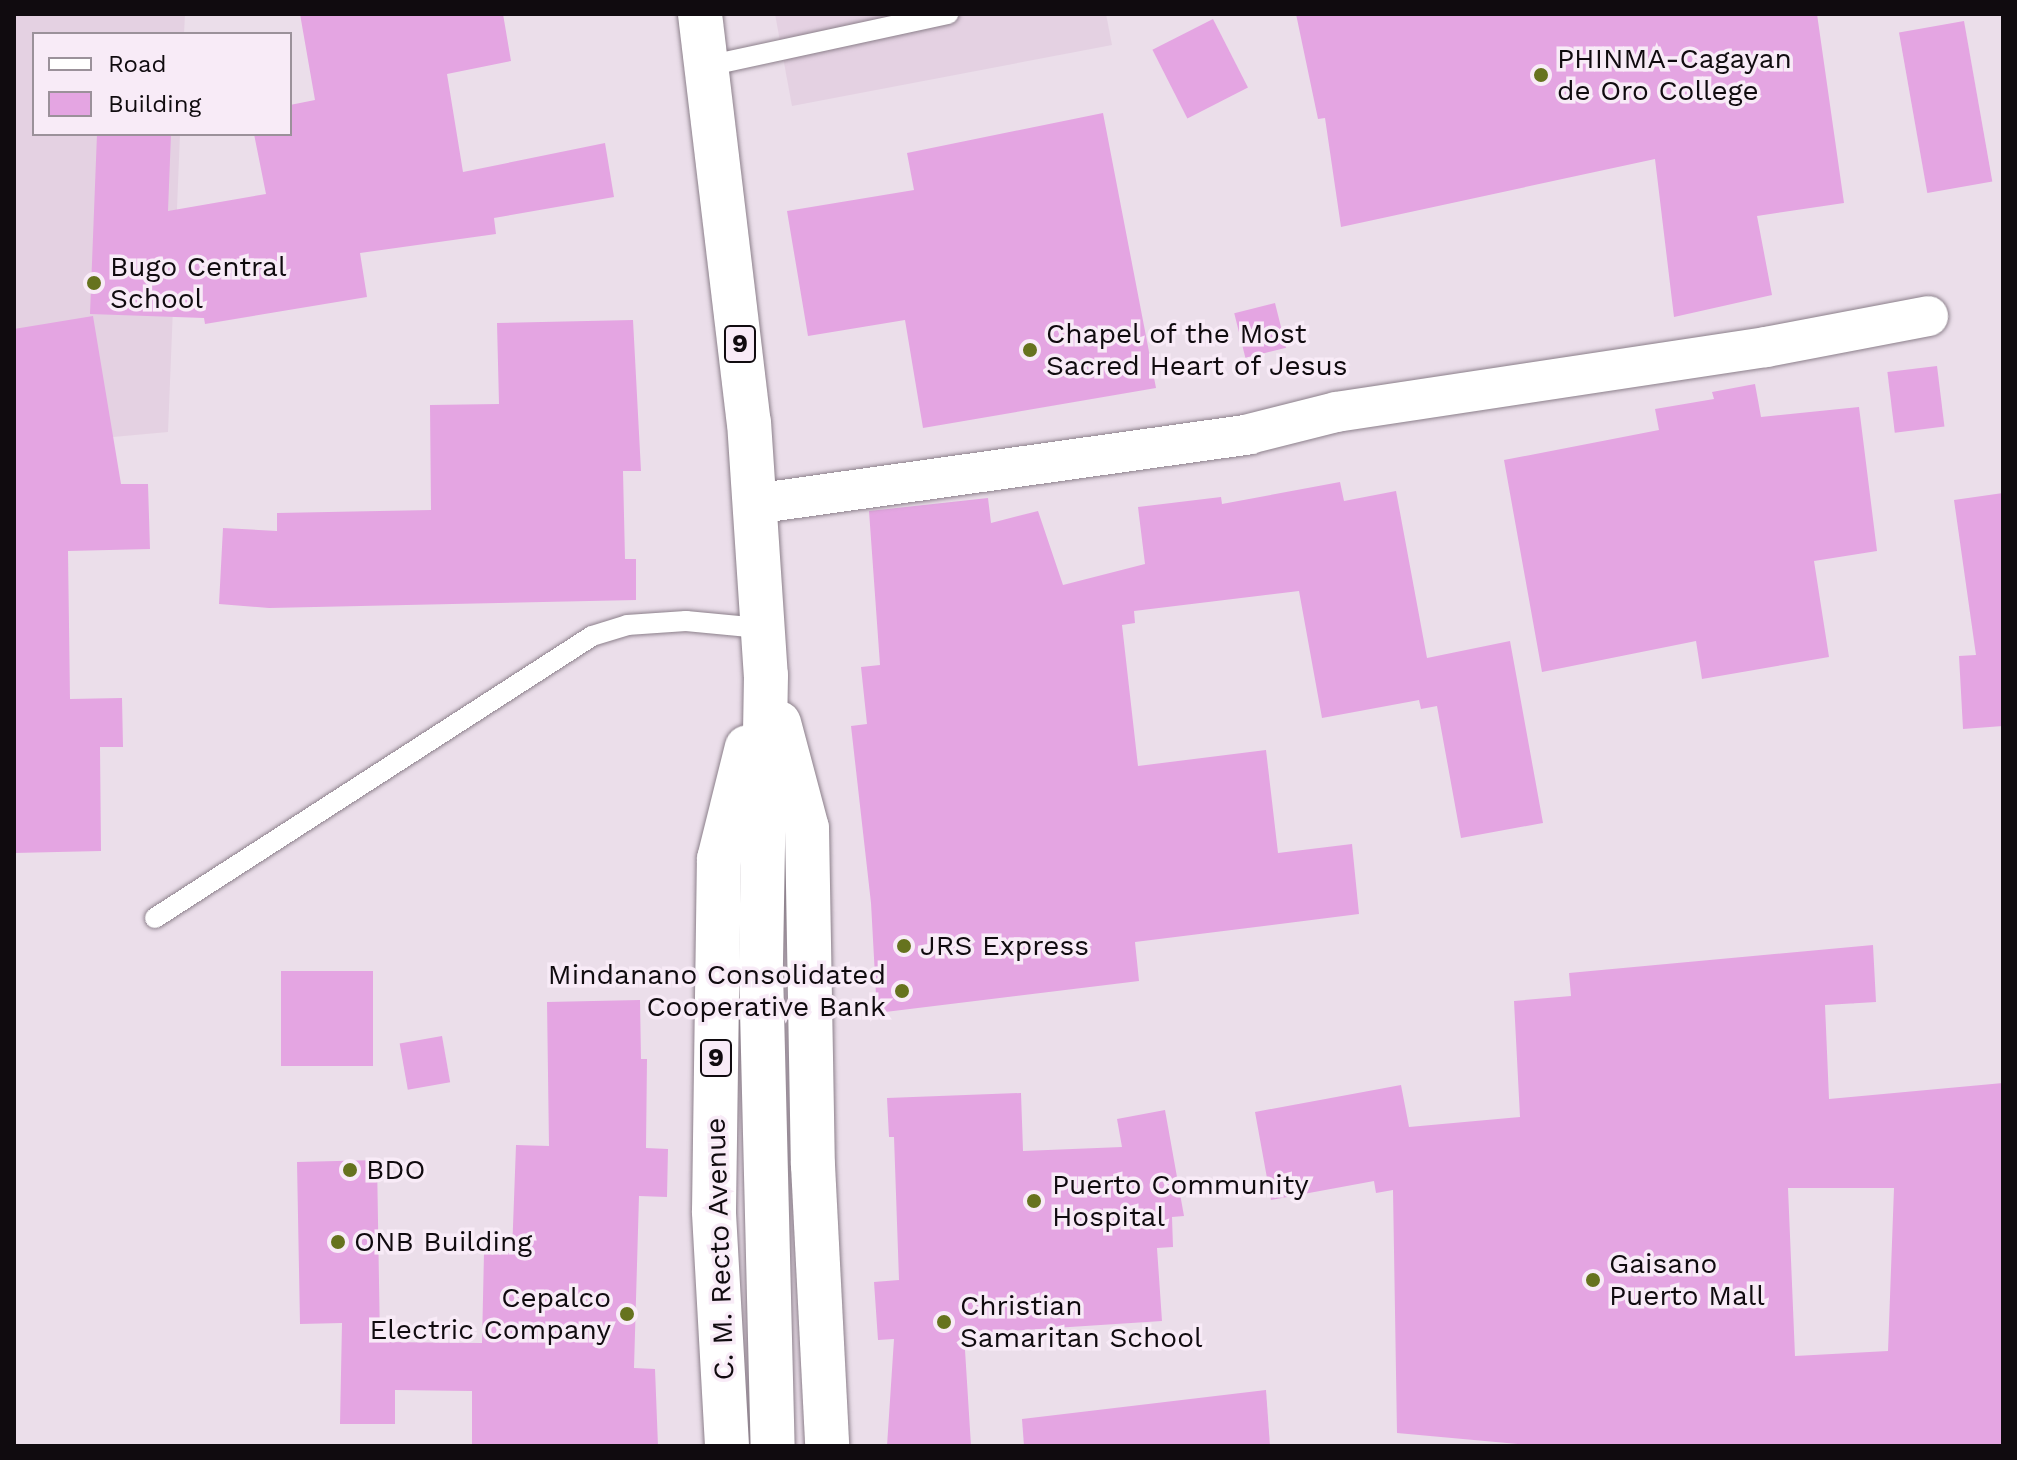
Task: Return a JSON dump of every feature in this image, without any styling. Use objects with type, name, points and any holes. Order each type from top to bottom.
[{"type":"highway","name":"C. M. Recto Avenue","points":[[700,14],[754,504],[760,628],[766,675],[807,828],[813,1165],[827,1446]]},
{"type":"highway","name":"C. M. Recto Avenue","points":[[766,675],[761,970],[772,1440]]},
{"type":"highway","name":"C. M. Recto Avenue","points":[[727,1446],[714,1211],[719,859],[766,675]]},
{"type":"street","points":[[754,504],[1249,434],[1336,412],[1766,347],[1928,316]]},
{"type":"lane","points":[[707,66],[948,14]]},
{"type":"lane","points":[[155,918],[592,636],[627,625],[686,621],[760,628]]},
{"type":"shaded area","name":"Bugo Central School","points":[[14,14],[185,14],[184,32],[32,32],[32,136],[180,136],[168,432],[14,446]]},
{"type":"shaded area","points":[[775,14],[1106,14],[1112,45],[792,106]]},
{"type":"building","points":[[300,14],[503,14],[511,61],[447,74],[463,172],[605,143],[614,197],[494,218],[496,234],[360,253],[367,297],[205,324],[204,318],[90,314],[97,136],[171,136],[168,211],[266,194],[254,136],[292,136],[292,105],[315,100]]},
{"type":"building","points":[[1296,14],[1817,14],[1844,203],[1757,216],[1772,295],[1674,317],[1655,159],[1341,227],[1325,118],[1318,119]]},
{"type":"building","points":[[1213,19],[1248,88],[1187,118],[1152,50]]},
{"type":"building","points":[[1964,21],[1992,182],[1927,193],[1899,32]]},
{"type":"building","points":[[1103,113],[1156,388],[923,428],[905,320],[808,336],[787,211],[914,190],[907,153]]},
{"type":"building","points":[[1275,303],[1286,348],[1245,358],[1234,313]]},
{"type":"building","points":[[93,316],[121,484],[148,484],[150,549],[68,551],[70,699],[122,698],[123,747],[100,747],[101,851],[14,853],[14,329]]},
{"type":"building","points":[[633,320],[641,471],[623,471],[625,559],[636,559],[636,600],[269,608],[219,604],[223,528],[277,531],[277,513],[431,510],[430,405],[499,404],[497,323]]},
{"type":"building","points":[[1937,366],[1944,427],[1895,433],[1887,372]]},
{"type":"building","points":[[1755,384],[1761,417],[1859,407],[1877,551],[1814,561],[1829,657],[1702,679],[1696,641],[1542,672],[1504,460],[1659,430],[1655,409],[1714,399],[1712,392]]},
{"type":"building","points":[[1340,482],[1344,501],[1396,491],[1427,658],[1510,641],[1543,823],[1461,838],[1437,706],[1421,709],[1419,700],[1322,718],[1299,591],[1134,611],[1135,623],[1122,625],[1138,766],[1266,750],[1278,853],[1352,844],[1359,914],[1135,942],[1139,981],[877,1013],[871,903],[851,726],[867,724],[861,667],[880,665],[869,511],[988,498],[991,523],[1038,511],[1063,585],[1145,564],[1138,507],[1221,497],[1222,504]]},
{"type":"building","points":[[2003,493],[2003,726],[1963,729],[1959,656],[1976,655],[1954,500]]},
{"type":"building","points":[[1873,945],[1876,1002],[1825,1005],[1829,1099],[2003,1083],[2003,1446],[1539,1446],[1397,1433],[1393,1190],[1376,1193],[1374,1181],[1271,1200],[1255,1112],[1401,1085],[1409,1127],[1520,1117],[1514,1001],[1571,996],[1569,973]],"holes":[[[1788,1188],[1894,1188],[1888,1351],[1795,1356]]]},
{"type":"building","points":[[281,971],[373,971],[373,1066],[281,1066]]},
{"type":"building","points":[[640,1000],[641,1059],[647,1059],[646,1148],[668,1149],[667,1197],[639,1196],[634,1368],[655,1369],[658,1446],[472,1446],[472,1391],[395,1390],[395,1424],[340,1424],[342,1323],[300,1324],[297,1162],[377,1160],[380,1342],[482,1343],[484,1253],[512,1253],[516,1145],[549,1146],[547,1002]]},
{"type":"building","points":[[442,1036],[450,1082],[408,1090],[400,1043]]},
{"type":"building","points":[[1021,1093],[1023,1151],[1122,1147],[1117,1119],[1165,1110],[1184,1216],[1172,1217],[1173,1247],[1157,1248],[1162,1321],[964,1334],[971,1446],[887,1446],[894,1339],[878,1340],[874,1282],[899,1280],[894,1137],[889,1137],[887,1098]]},
{"type":"building","points":[[1266,1390],[1270,1446],[1024,1446],[1022,1419]]},
{"type":"place","name":"PHINMA-Cagayan de Oro College","points":[[1541,75]]},
{"type":"place","name":"Bugo Central School","points":[[94,283]]},
{"type":"place","name":"Chapel of the Most Sacred Heart of Jesus","points":[[1030,350]]},
{"type":"place","name":"JRS Express","points":[[904,946]]},
{"type":"place","name":"Mindanano Consolidated Cooperative Bank","points":[[902,991]]},
{"type":"place","name":"BDO","points":[[350,1170]]},
{"type":"place","name":"Puerto Community Hospital","points":[[1034,1201]]},
{"type":"place","name":"ONB Building","points":[[338,1242]]},
{"type":"place","name":"Gaisano Puerto Mall","points":[[1593,1280]]},
{"type":"place","name":"Cepalco Electric Company","points":[[627,1314]]},
{"type":"place","name":"Christian Samaritan School","points":[[944,1322]]}]
